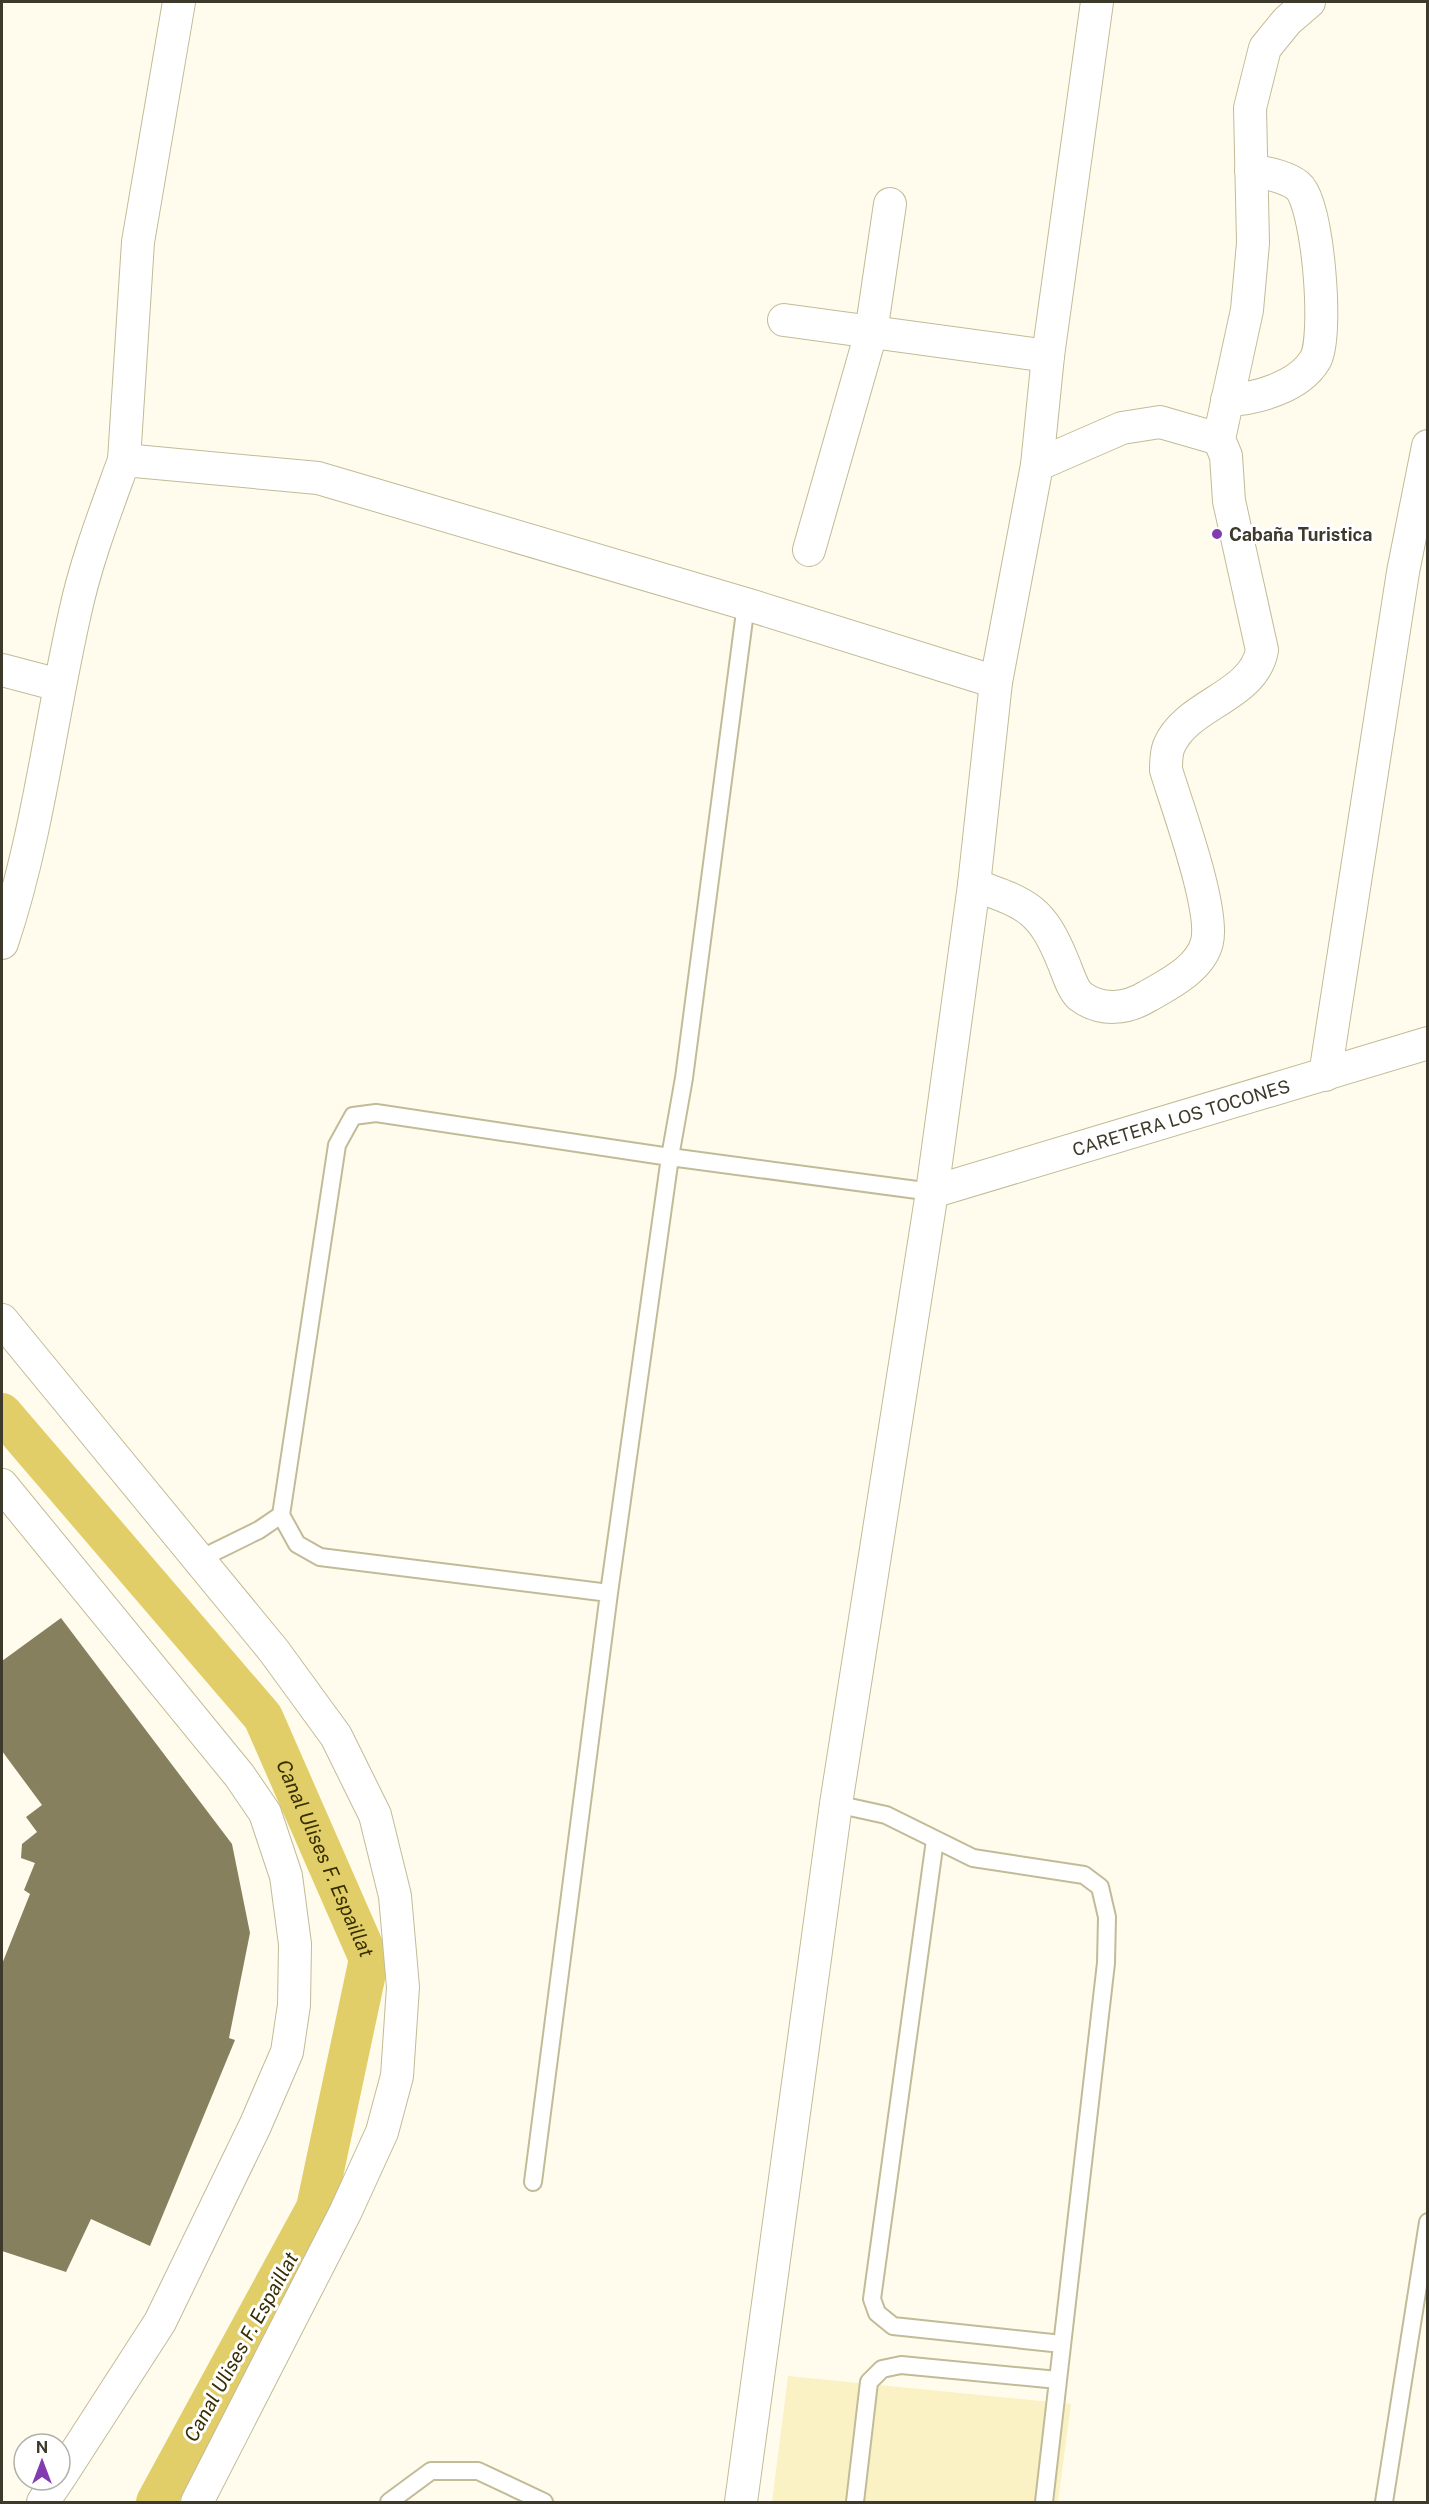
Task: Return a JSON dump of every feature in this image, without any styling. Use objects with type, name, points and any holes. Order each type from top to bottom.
[{"type":"street","points":[[2,943],[38,805],[59,685],[81,589],[124,460],[138,242],[180,2]]},
{"type":"street","points":[[741,2502],[836,1804],[932,1192],[974,885],[996,682],[1036,465],[1048,356],[1097,2]]},
{"type":"street","points":[[974,885],[1008,897],[1036,913],[1056,942],[1078,995],[1093,1004],[1111,1009],[1140,1001],[1187,973],[1207,943],[1207,914],[1166,770],[1168,747],[1177,731],[1253,672],[1260,661],[1262,650],[1229,501],[1226,456],[1219,439],[1247,310],[1253,243],[1250,108],[1265,48],[1287,21],[1308,2]]},
{"type":"street","points":[[1227,400],[1248,400],[1302,375],[1316,359],[1321,333],[1320,275],[1309,202],[1299,186],[1274,174],[1251,170]]},
{"type":"street","points":[[809,550],[871,333],[890,204]]},
{"type":"street","points":[[784,320],[1048,356]]},
{"type":"street","points":[[1036,465],[1122,428],[1160,422],[1219,439]]},
{"type":"street","points":[[1325,1075],[1403,572],[1428,446]]},
{"type":"street","points":[[124,460],[318,478],[746,604],[996,682]]},
{"type":"street","points":[[2,670],[59,685]]},
{"type":"street","name":"CARETERA LOS TOCONES","points":[[932,1192],[1428,1043]]},
{"type":"street","points":[[2,1320],[274,1651],[336,1736],[375,1815],[395,1896],[404,1987],[397,2076],[382,2132],[345,2213],[197,2502]]},
{"type":"street","points":[[2,1485],[239,1775],[264,1813],[285,1876],[295,1944],[294,2005],[287,2052],[255,2126],[160,2322],[72,2458]]},
{"type":"lane","points":[[533,2182],[609,1593],[670,1157],[686,1066],[746,604]]},
{"type":"lane","points":[[609,1593],[320,1557],[297,1544],[281,1515],[337,1145],[353,1116],[376,1113],[670,1157],[932,1192]]},
{"type":"lane","points":[[200,1559],[259,1530],[281,1515]]},
{"type":"lane","points":[[836,1804],[886,1815],[973,1858],[1084,1875],[1100,1887],[1107,1917],[1106,1963],[1044,2502]]},
{"type":"lane","points":[[935,1840],[872,2299],[877,2313],[893,2326],[1062,2344]]},
{"type":"lane","points":[[1384,2502],[1428,2222]]},
{"type":"lane","points":[[855,2502],[868,2382],[882,2369],[901,2365],[1058,2380]]},
{"type":"lane","points":[[389,2502],[431,2471],[478,2471],[544,2502]]},
{"type":"shaded area","points":[[788,2376],[1071,2404],[1058,2502],[772,2502]]},
{"type":"building","points":[[61,1618],[232,1844],[250,1933],[229,2038],[235,2040],[150,2246],[91,2219],[66,2272],[2,2251],[2,1964],[30,1894],[24,1890],[35,1863],[21,1858],[22,1844],[37,1832],[26,1817],[42,1805],[2,1751],[2,1661]]},
{"type":"waterway","name":"Canal Ulises F. Espaillat","points":[[2,1413],[263,1717],[369,1959],[316,2208],[156,2502]]},
{"type":"place","name":"Cabaña Turistica","points":[[1217,534]]}]
